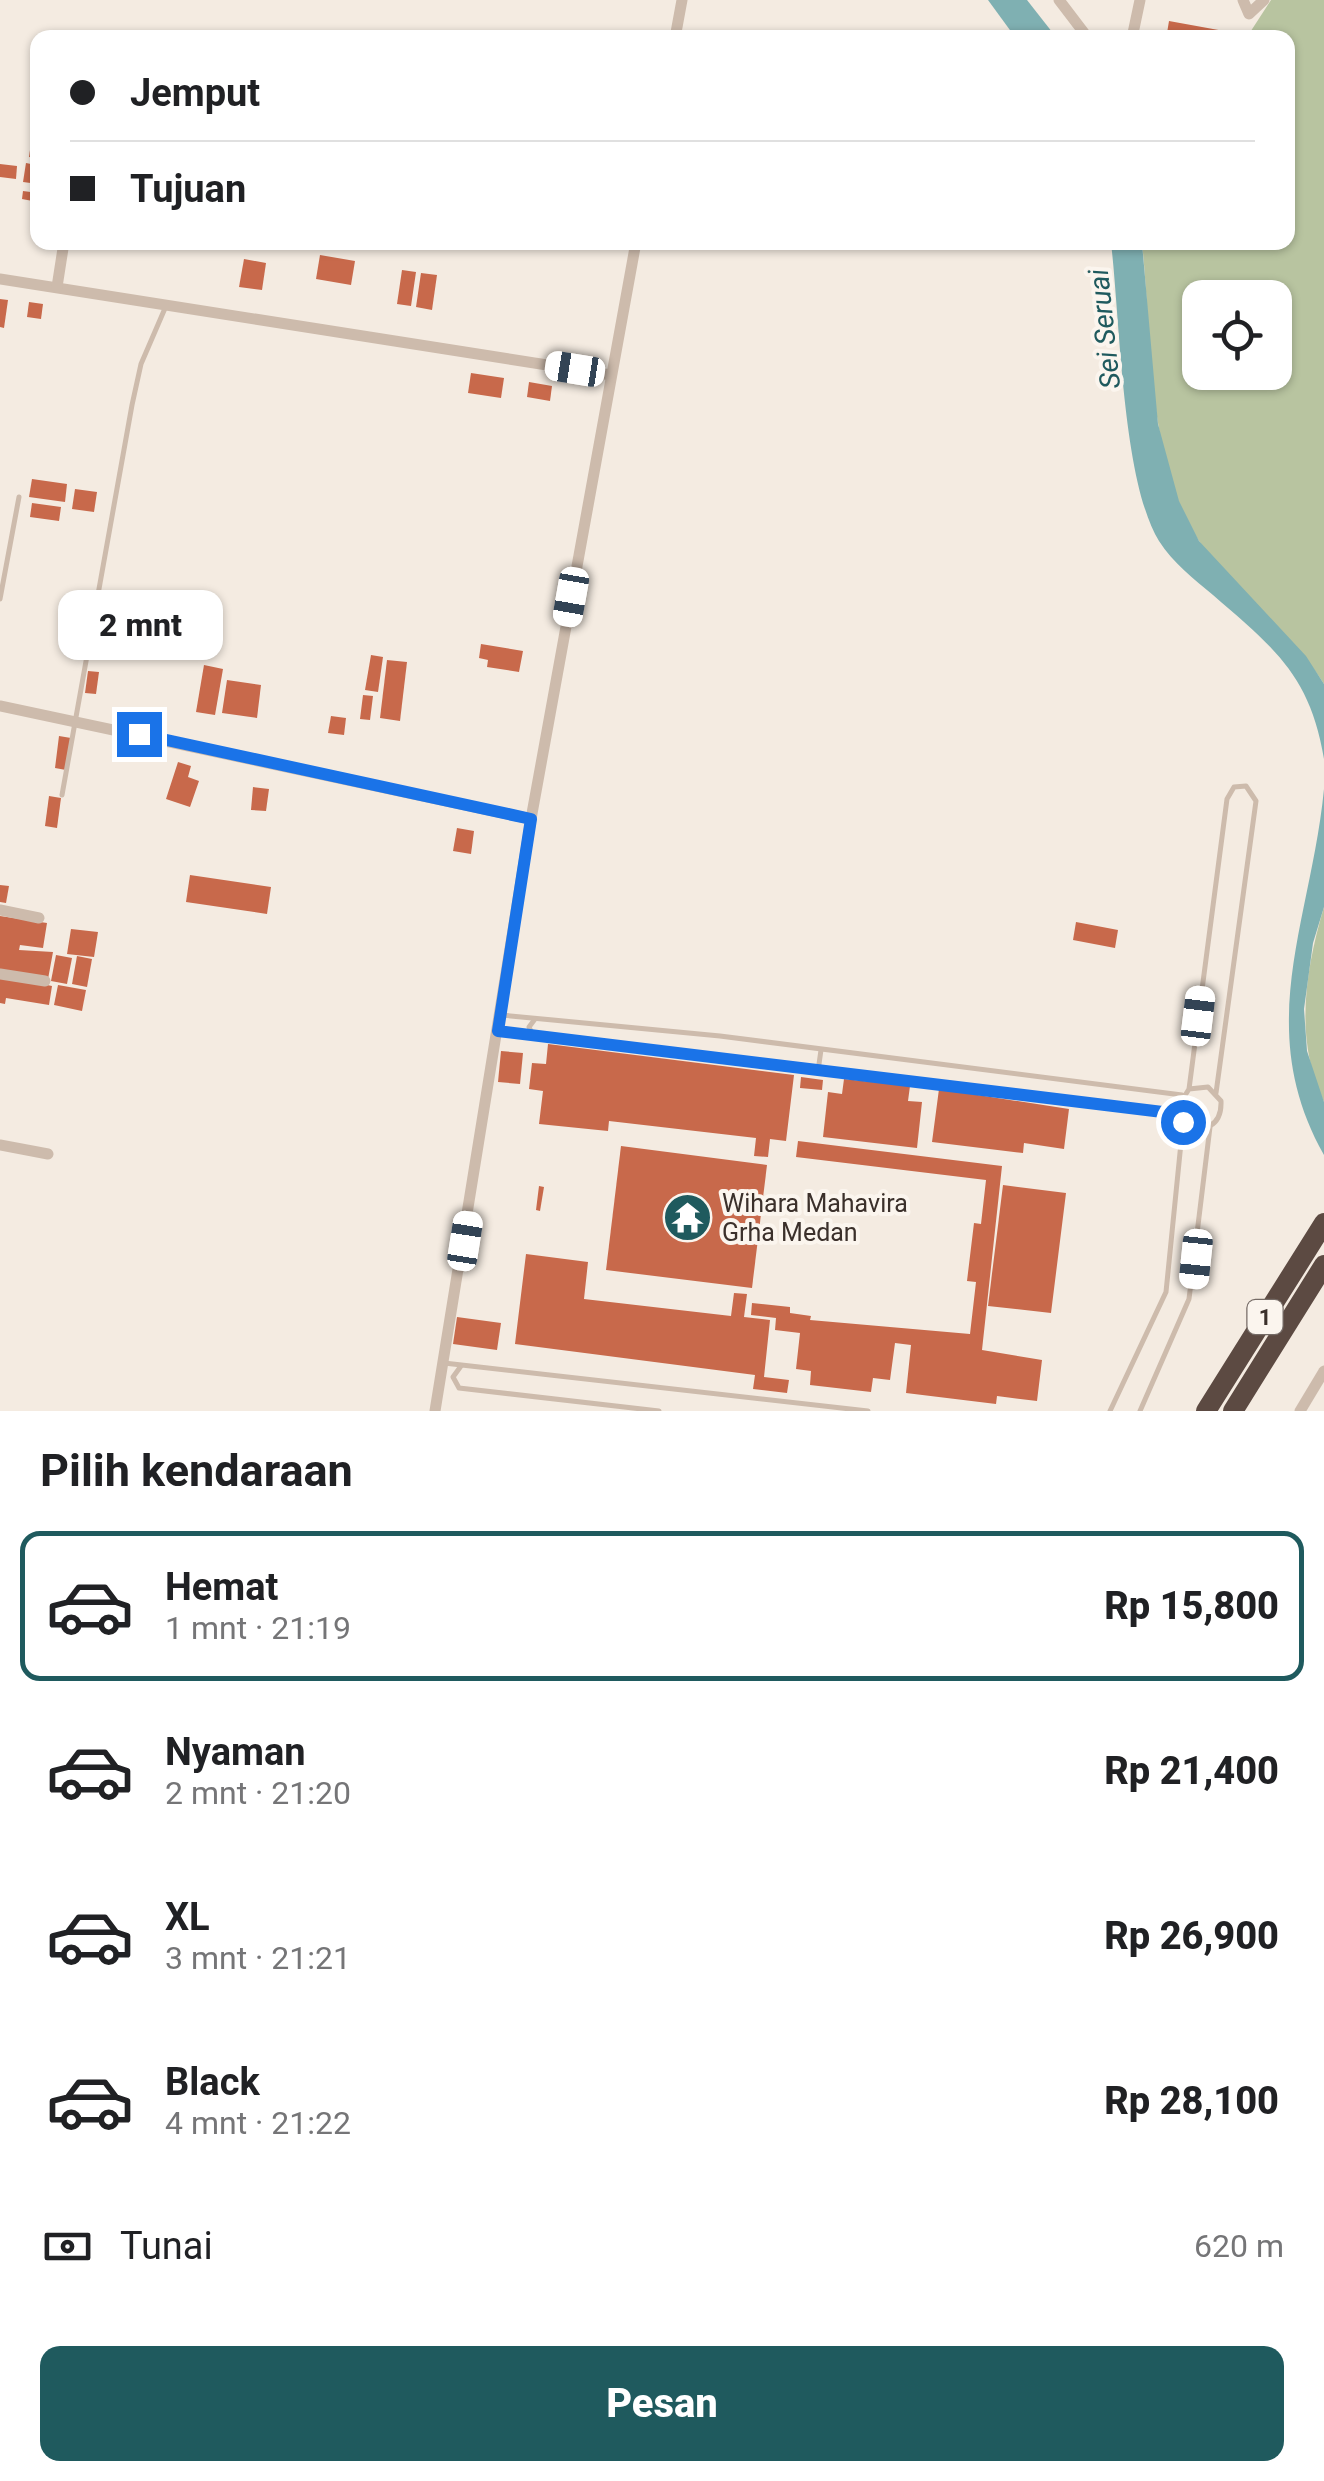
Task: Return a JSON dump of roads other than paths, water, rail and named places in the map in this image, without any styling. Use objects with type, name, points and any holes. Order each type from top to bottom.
[{"type":"highway","name":"1","points":[[1206,1411],[1324,1223]]},
{"type":"highway","name":"1","points":[[1233,1411],[1324,1265]]},
{"type":"street","points":[[676,30],[682,0]]},
{"type":"street","points":[[1058,0],[1082,30]]},
{"type":"street","points":[[1134,30],[1140,0]]},
{"type":"street","points":[[1242,0],[1249,14],[1264,0]]},
{"type":"street","points":[[57,287],[63,250]]},
{"type":"street","points":[[435,1411],[531,819],[634,250]]},
{"type":"street","points":[[0,279],[611,375]]},
{"type":"street","points":[[0,706],[531,819]]},
{"type":"street","points":[[0,910],[38,918]]},
{"type":"street","points":[[0,974],[45,981]]},
{"type":"street","points":[[0,1145],[48,1154]]},
{"type":"street","points":[[1300,1411],[1324,1371]]},
{"type":"lane","points":[[62,795],[141,364],[167,303]]},
{"type":"lane","points":[[0,599],[19,497]]},
{"type":"lane","points":[[1140,1411],[1189,1299],[1210,1127],[1221,1111],[1216,1093],[1256,802],[1246,786],[1234,787],[1227,798],[1189,1088]]},
{"type":"lane","points":[[500,1015],[1182,1095]]},
{"type":"lane","points":[[533,1036],[528,1027],[535,1018]]},
{"type":"lane","points":[[498,1031],[1179,1114]]},
{"type":"lane","points":[[818,1071],[820,1050]]},
{"type":"lane","points":[[1210,1127],[1192,1128],[1183,1122],[1179,1114],[1182,1095],[1198,1086],[1216,1093]]},
{"type":"lane","points":[[1110,1411],[1166,1292],[1183,1122]]},
{"type":"lane","points":[[443,1363],[868,1411]]},
{"type":"lane","points":[[459,1388],[454,1378],[460,1366]]},
{"type":"lane","points":[[440,1385],[659,1411]]},
{"type":"lane","points":[[776,1411],[777,1401]]},
{"type":"water","points":[[988,0],[1027,0],[1051,30],[1010,30]]},
{"type":"water","points":[[1112,250],[1143,250],[1158,424],[1179,501],[1199,541],[1306,656],[1324,684],[1324,759],[1309,705],[1286,665],[1254,631],[1191,577],[1159,541],[1137,480],[1124,397]]},
{"type":"water","points":[[1324,789],[1324,907],[1313,943],[1304,1009],[1307,1051],[1324,1102],[1324,1155],[1303,1108],[1292,1063],[1289,1018],[1292,974]]},
{"type":"place","name":"Wihara Mahavira Grha Medan","points":[[687,1217]]},
{"type":"water label","name":"Sei Seruai","points":[[1104,329]]}]
